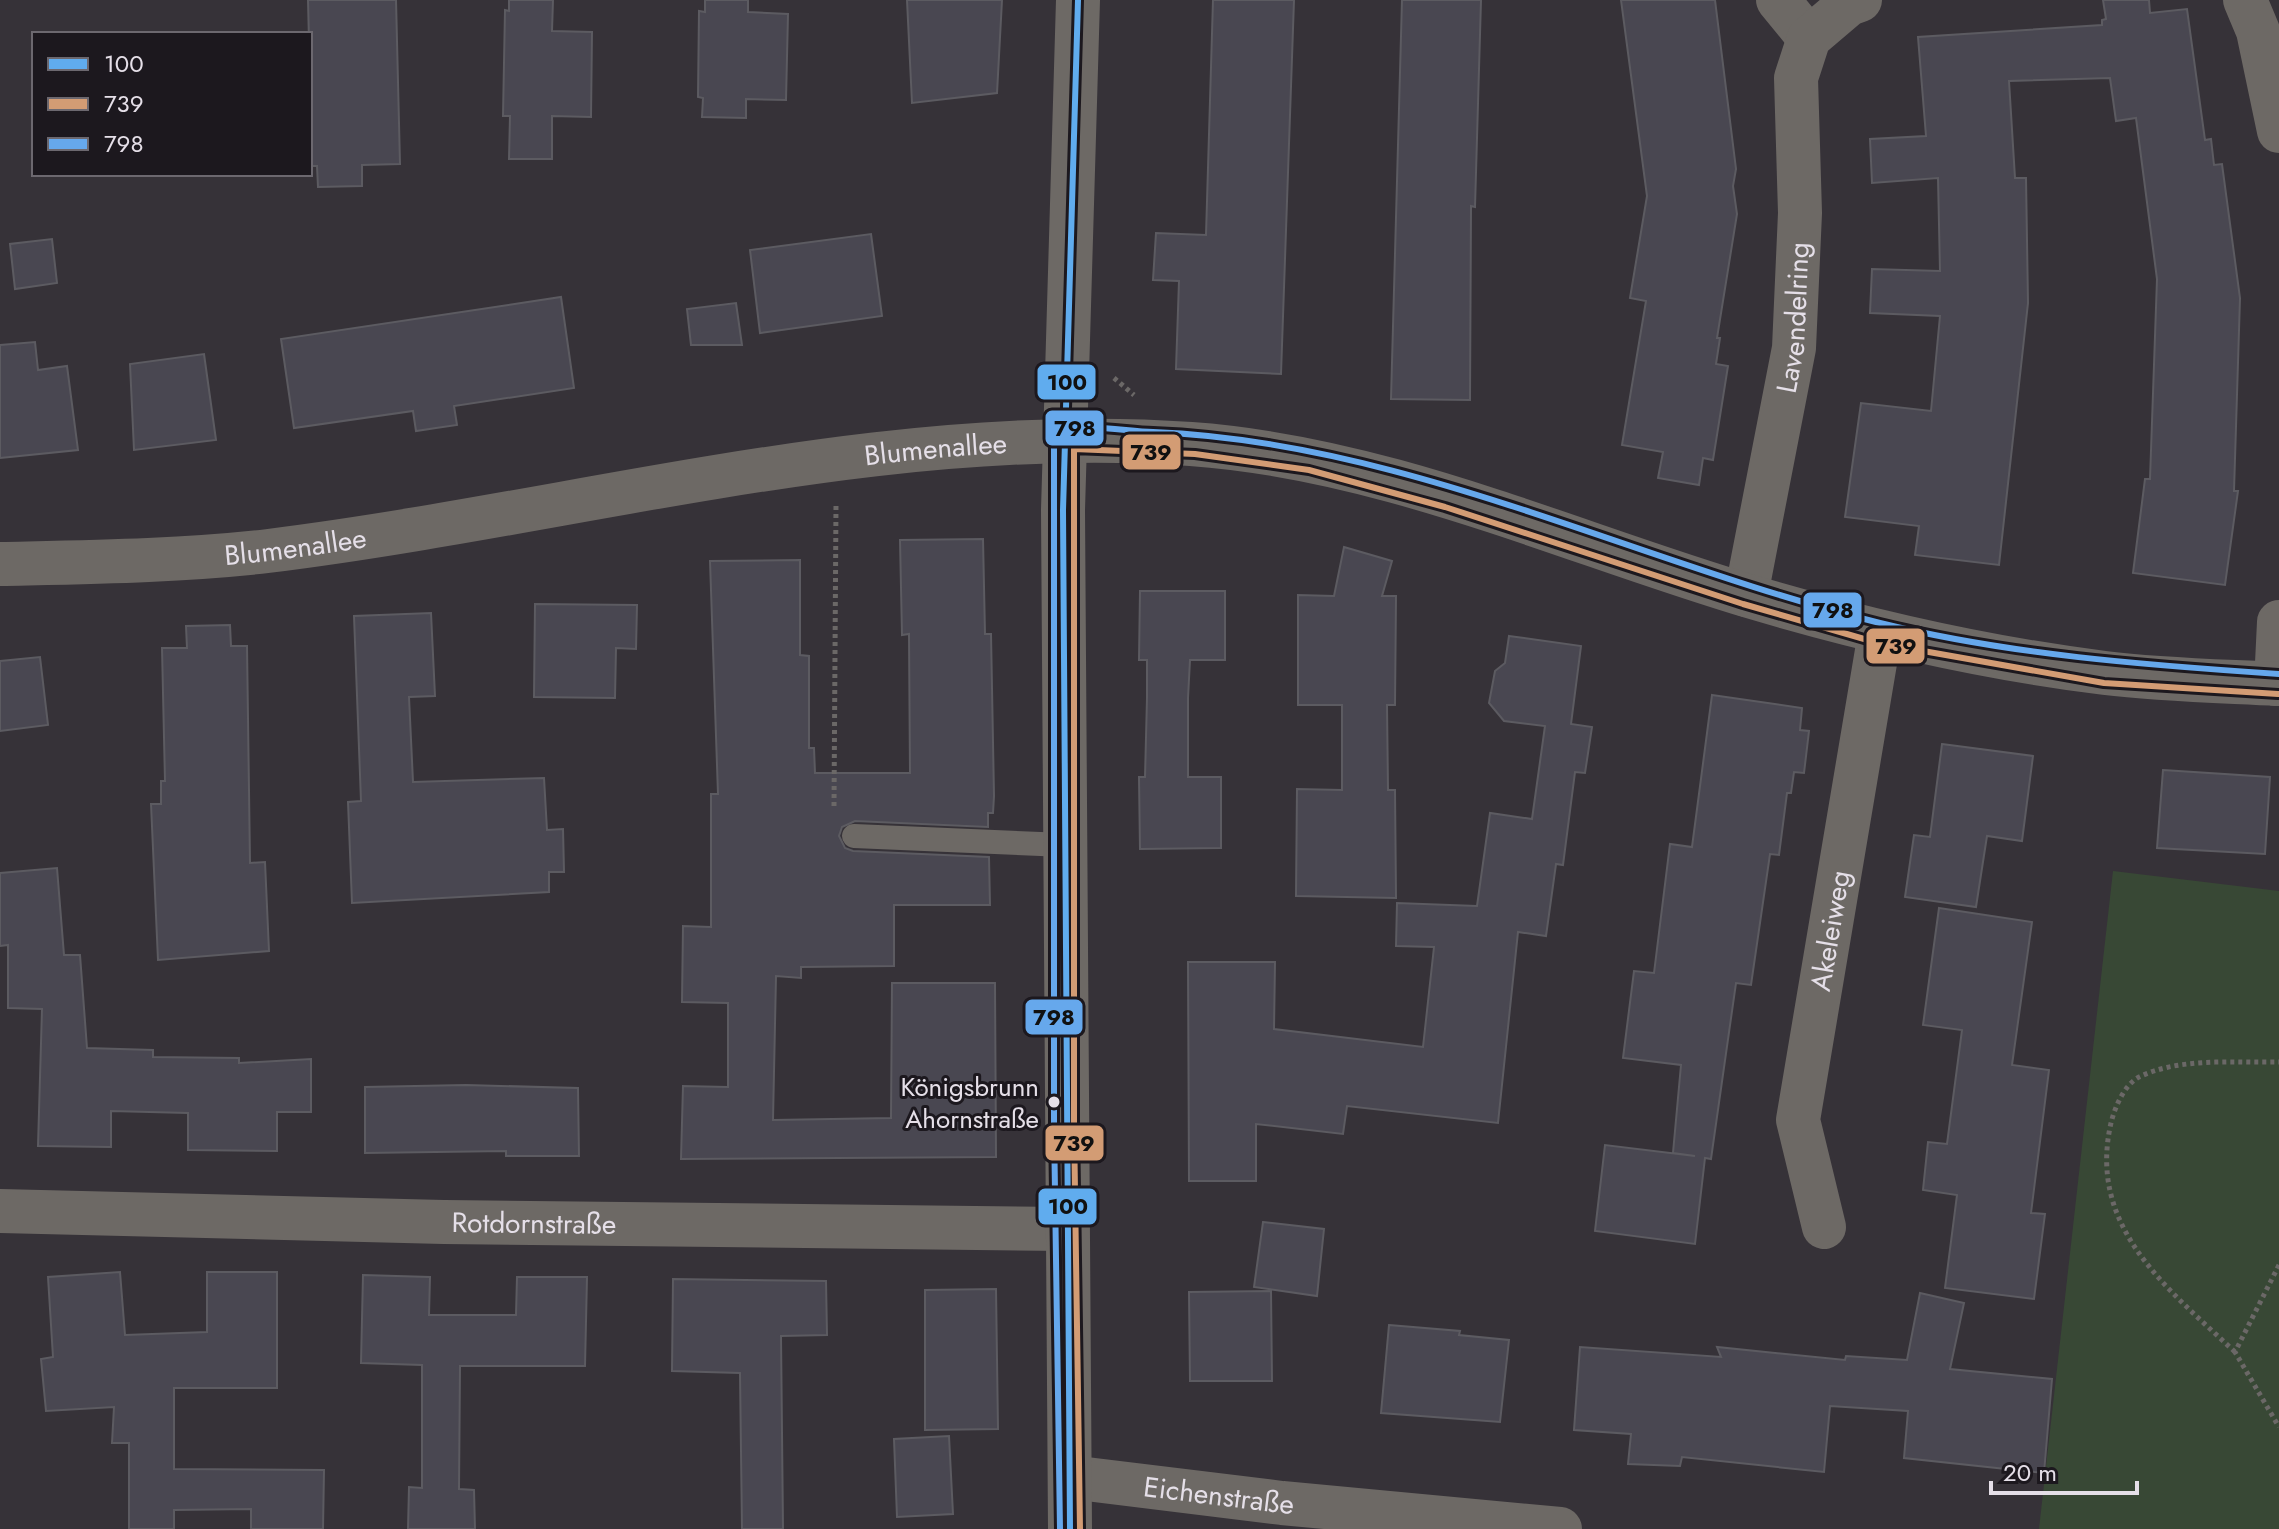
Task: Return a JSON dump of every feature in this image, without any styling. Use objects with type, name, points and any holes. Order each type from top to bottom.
[{"type":"street","points":[[1070,1529],[1064,439],[1078,0]]},
{"type":"street","points":[[1778,0],[1809,38],[1849,4],[1860,0]]},
{"type":"street","points":[[2245,0],[2258,31],[2279,131]]},
{"type":"street","name":"Lavendelring","points":[[1746,595],[1794,348],[1800,213],[1796,78],[1809,38]]},
{"type":"street","name":"Blumenallee","points":[[0,564],[263,551],[836,460],[1064,439],[1196,444],[1311,460],[1448,497],[1746,595],[1880,633],[2106,673],[2278,684]]},
{"type":"street","points":[[2278,684],[2279,622]]},
{"type":"street","name":"Akeleiweg","points":[[1824,1227],[1798,1120],[1880,633]]},
{"type":"street","name":"Rotdornstraße","points":[[0,1211],[430,1221],[1067,1229]]},
{"type":"street","name":"Eichenstraße","points":[[1070,1477],[1282,1503],[1560,1529]]},
{"type":"lane","points":[[854,836],[1065,845]]},
{"type":"path","points":[[836,460],[834,812],[854,836]]},
{"type":"path","points":[[2279,1062],[2190,1064],[2137,1077],[2116,1104],[2107,1144],[2108,1194],[2131,1242],[2168,1289],[2235,1352],[2279,1427]]},
{"type":"path","points":[[2235,1352],[2279,1265]]},
{"type":"green space","points":[[2113,871],[2279,891],[2279,1529],[2039,1529]]},
{"type":"building","points":[[308,0],[396,0],[400,164],[362,165],[362,186],[318,187],[317,166],[312,166],[312,32],[309,32]]},
{"type":"building","points":[[509,0],[553,0],[552,31],[592,32],[591,117],[552,116],[552,159],[509,159],[510,116],[503,116],[505,10],[509,11]]},
{"type":"building","points":[[705,0],[748,0],[748,12],[788,14],[786,100],[746,99],[746,118],[702,117],[703,98],[698,97],[699,11],[705,12]]},
{"type":"building","points":[[907,0],[1002,0],[997,93],[912,103]]},
{"type":"building","points":[[1213,0],[1294,0],[1281,374],[1176,369],[1179,281],[1153,280],[1156,233],[1206,235]]},
{"type":"building","points":[[1402,0],[1481,0],[1475,207],[1471,206],[1470,400],[1391,399]]},
{"type":"building","points":[[1621,0],[1715,0],[1736,169],[1733,186],[1737,214],[1717,338],[1720,338],[1716,364],[1728,366],[1713,460],[1703,458],[1699,485],[1658,478],[1663,452],[1622,445],[1646,301],[1630,298],[1647,196]]},
{"type":"building","points":[[2103,0],[2149,0],[2150,13],[2187,9],[2205,140],[2211,139],[2214,165],[2222,164],[2240,298],[2234,491],[2238,491],[2225,585],[2133,573],[2145,479],[2150,479],[2157,279],[2136,118],[2116,121],[2110,78],[2009,81],[2015,178],[2026,178],[2028,303],[1999,565],[1915,555],[1919,526],[1845,517],[1861,403],[1931,411],[1940,316],[1870,313],[1872,269],[1940,271],[1938,178],[1872,183],[1870,139],[1926,136],[1918,37],[2102,25],[2102,20],[2106,19]]},
{"type":"building","points":[[871,234],[882,316],[760,333],[750,250]]},
{"type":"building","points":[[52,239],[57,283],[15,289],[10,244]]},
{"type":"building","points":[[561,297],[574,388],[454,406],[457,425],[416,431],[413,411],[294,428],[281,339]]},
{"type":"building","points":[[736,303],[742,345],[691,345],[687,309]]},
{"type":"building","points":[[35,342],[38,370],[67,366],[78,450],[0,458],[0,345]]},
{"type":"building","points":[[204,354],[216,440],[134,450],[130,364]]},
{"type":"building","points":[[983,539],[985,634],[991,634],[994,796],[993,813],[988,813],[988,827],[855,821],[842,827],[839,836],[845,848],[853,851],[989,857],[990,905],[894,905],[894,966],[801,967],[801,978],[776,976],[773,1120],[891,1118],[892,983],[995,983],[996,1157],[681,1159],[683,1086],[728,1087],[728,1003],[682,1002],[683,926],[711,927],[711,794],[718,794],[710,561],[800,560],[800,655],[809,656],[809,748],[814,748],[815,773],[910,773],[909,634],[902,635],[900,540]]},
{"type":"building","points":[[1344,547],[1392,561],[1382,596],[1396,596],[1395,705],[1387,705],[1388,790],[1395,790],[1396,898],[1296,896],[1297,789],[1342,790],[1342,705],[1298,705],[1298,595],[1334,596]]},
{"type":"building","points":[[1140,591],[1225,591],[1225,660],[1190,660],[1188,698],[1188,777],[1221,777],[1221,848],[1140,849],[1139,777],[1145,777],[1147,660],[1139,660]]},
{"type":"building","points":[[535,604],[637,605],[636,649],[616,648],[615,698],[534,697]]},
{"type":"building","points":[[431,613],[435,696],[409,697],[413,782],[544,778],[547,830],[563,829],[564,872],[549,872],[549,892],[352,903],[348,802],[361,801],[354,616]]},
{"type":"building","points":[[230,625],[231,646],[247,646],[250,863],[265,862],[269,951],[158,960],[151,804],[161,804],[161,781],[165,781],[162,648],[187,648],[186,626]]},
{"type":"building","points":[[1509,636],[1581,646],[1571,724],[1592,727],[1585,773],[1575,772],[1563,865],[1556,864],[1546,936],[1518,932],[1498,1123],[1347,1106],[1343,1134],[1256,1124],[1256,1181],[1189,1181],[1188,962],[1275,962],[1274,1029],[1423,1047],[1434,947],[1396,946],[1397,903],[1477,906],[1490,813],[1532,819],[1545,726],[1504,721],[1489,703],[1495,671],[1505,663]]},
{"type":"building","points":[[40,657],[48,725],[0,731],[0,661]]},
{"type":"building","points":[[1712,695],[1802,708],[1800,730],[1809,731],[1804,773],[1794,772],[1791,793],[1787,793],[1779,855],[1770,854],[1751,985],[1736,983],[1711,1159],[1705,1158],[1695,1244],[1595,1231],[1605,1145],[1695,1156],[1673,1153],[1681,1065],[1623,1058],[1634,971],[1654,973],[1670,844],[1692,847]]},
{"type":"building","points":[[1942,744],[2033,756],[2022,841],[1987,836],[1976,907],[1905,897],[1914,835],[1930,837]]},
{"type":"building","points":[[2163,770],[2270,777],[2265,854],[2157,848]]},
{"type":"building","points":[[57,868],[64,955],[80,955],[87,1048],[153,1050],[153,1057],[239,1058],[239,1063],[311,1059],[311,1112],[277,1112],[277,1151],[188,1150],[188,1113],[111,1111],[111,1147],[38,1146],[42,1009],[8,1008],[8,945],[0,946],[0,873]]},
{"type":"building","points":[[1939,908],[2032,922],[2012,1065],[2049,1070],[2031,1213],[2045,1214],[2034,1299],[1945,1288],[1957,1195],[1923,1190],[1928,1142],[1947,1144],[1962,1030],[1923,1025]]},
{"type":"building","points":[[466,1085],[578,1088],[579,1156],[506,1156],[506,1151],[365,1153],[365,1087]]},
{"type":"building","points":[[1263,1222],[1324,1229],[1317,1296],[1254,1287]]},
{"type":"building","points":[[120,1272],[125,1335],[207,1332],[207,1272],[277,1272],[277,1388],[174,1388],[174,1469],[324,1470],[323,1529],[251,1529],[251,1509],[174,1510],[174,1529],[129,1529],[129,1443],[112,1443],[114,1407],[46,1411],[41,1359],[53,1357],[48,1277]]},
{"type":"building","points":[[363,1275],[430,1277],[429,1315],[516,1315],[517,1277],[587,1277],[585,1366],[460,1366],[459,1489],[474,1490],[475,1529],[408,1529],[409,1487],[422,1488],[422,1365],[361,1363]]},
{"type":"building","points":[[673,1279],[826,1281],[827,1335],[781,1336],[783,1529],[742,1529],[740,1373],[672,1371]]},
{"type":"building","points":[[996,1289],[998,1429],[925,1430],[925,1290]]},
{"type":"building","points":[[1271,1291],[1272,1381],[1190,1381],[1189,1292]]},
{"type":"building","points":[[1920,1293],[1964,1303],[1950,1369],[2052,1379],[2044,1473],[1904,1458],[1908,1411],[1830,1406],[1824,1472],[1682,1457],[1680,1466],[1628,1464],[1631,1434],[1574,1430],[1580,1347],[1721,1357],[1717,1347],[1845,1360],[1846,1356],[1907,1360]]},
{"type":"building","points":[[1389,1325],[1460,1331],[1459,1335],[1509,1340],[1500,1422],[1381,1413]]},
{"type":"building","points":[[949,1436],[953,1514],[897,1517],[894,1439]]},
{"type":"transit line","name":"100","points":[[1070,1529],[1063,510],[1078,0]]},
{"type":"transit line","name":"798","points":[[1060,1529],[1054,1124],[1054,439],[1059,431],[1105,428],[1247,441],[1339,458],[1430,481],[1789,598],[1929,634],[2078,657],[2279,674]]},
{"type":"transit line","name":"739","points":[[1080,1529],[1074,1124],[1074,449],[1195,454],[1309,470],[1445,507],[1743,604],[1878,643],[2104,683],[2278,694]]},
{"type":"place","name":"Königsbrunn Ahornstraße","points":[[1054,1102]]}]
